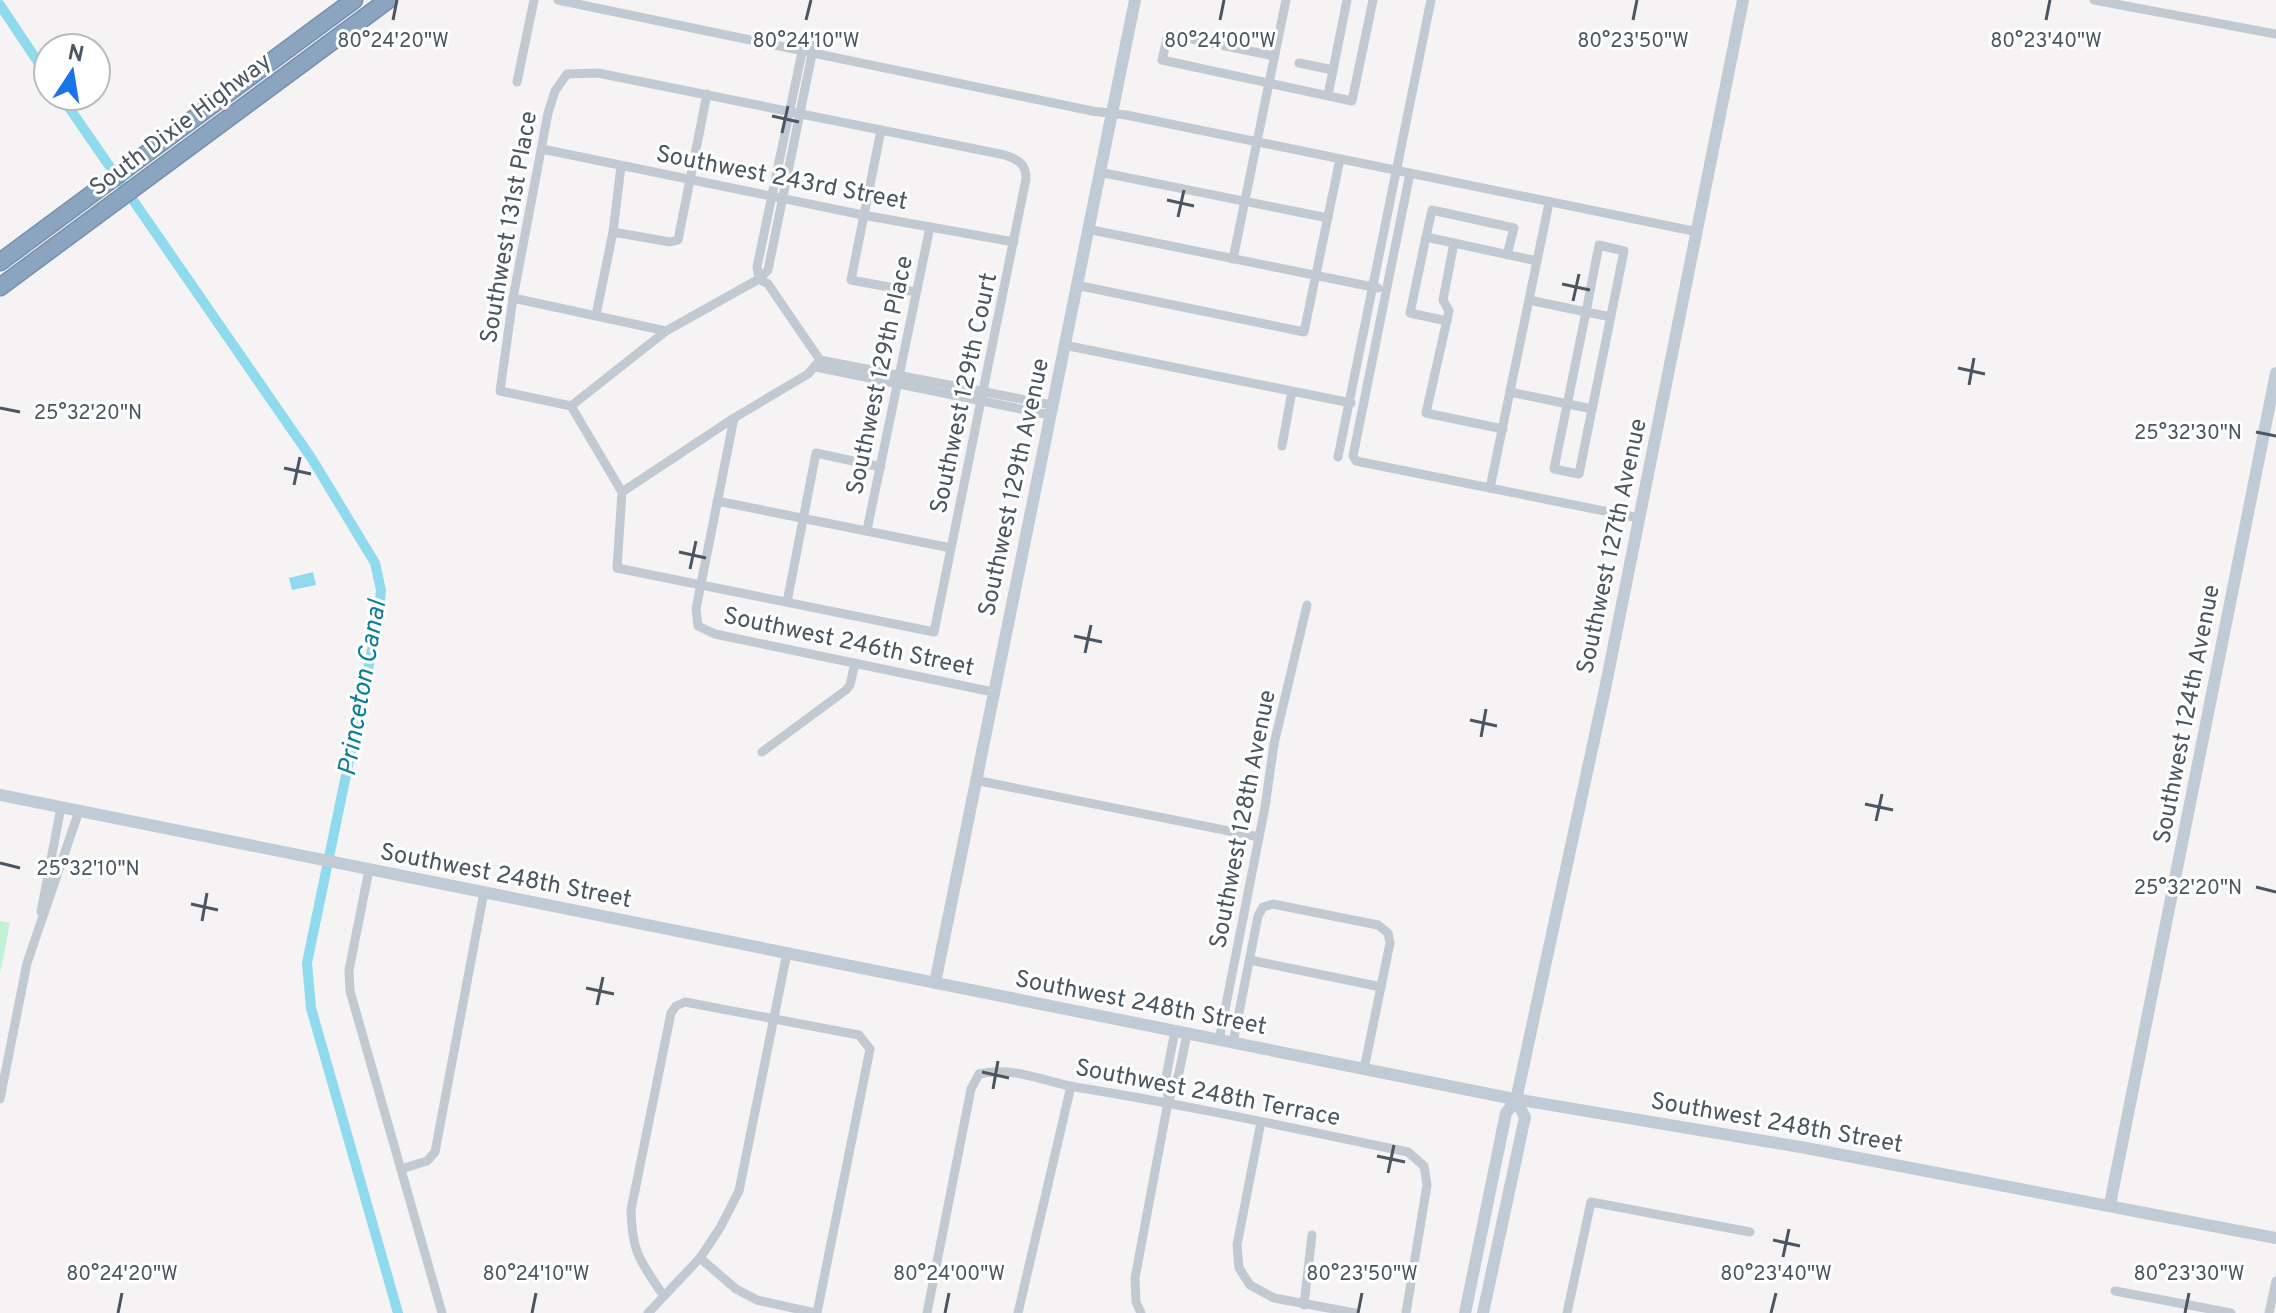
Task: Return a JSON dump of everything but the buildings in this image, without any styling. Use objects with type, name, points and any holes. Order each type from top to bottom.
[{"type":"highway","name":"South Dixie Highway","points":[[0,287],[388,0]]},
{"type":"highway","name":"South Dixie Highway","points":[[0,262],[349,3]]},
{"type":"highway","points":[[228,118],[231,104],[236,99],[322,36],[349,3]]},
{"type":"street","points":[[517,82],[534,0]]},
{"type":"street","points":[[558,0],[1698,232]]},
{"type":"street","name":"Southwest 129th Avenue","points":[[935,983],[1135,0]]},
{"type":"street","points":[[1233,259],[1286,0]]},
{"type":"street","points":[[1328,95],[1347,0]]},
{"type":"street","points":[[1274,56],[1168,34],[1162,60],[1352,101],[1373,0]]},
{"type":"street","points":[[1338,457],[1431,0]]},
{"type":"street","name":"Southwest 127th Avenue","points":[[1465,1313],[1506,1113],[1516,1100],[1639,518],[1743,0]]},
{"type":"street","points":[[2094,0],[2276,34]]},
{"type":"street","points":[[759,279],[757,267],[777,197],[807,53]]},
{"type":"street","points":[[1299,63],[1333,70]]},
{"type":"street","name":"Southwest 131st Place","points":[[571,406],[500,391],[513,298],[551,102],[558,84],[567,74],[598,73],[707,94]]},
{"type":"street","points":[[613,232],[675,242],[681,231],[707,94],[881,130],[851,280],[916,292]]},
{"type":"street","name":"Southwest 129th Court","points":[[787,602],[934,632],[1014,242],[1026,179],[1022,162],[1005,155],[881,130]]},
{"type":"street","name":"Southwest 243rd Street","points":[[542,149],[863,215],[1014,242]]},
{"type":"street","points":[[1076,285],[1304,332],[1340,159]]},
{"type":"street","points":[[596,315],[613,232],[621,166]]},
{"type":"street","points":[[1099,172],[1328,218]]},
{"type":"street","points":[[1410,173],[1362,406],[1353,456],[1356,461],[1639,518]]},
{"type":"street","points":[[1490,488],[1549,203]]},
{"type":"street","points":[[1447,321],[1410,313],[1432,210],[1514,228],[1507,255]]},
{"type":"street","name":"Southwest 129th Place","points":[[867,530],[930,227]]},
{"type":"street","points":[[1087,229],[1386,289]]},
{"type":"street","points":[[1426,237],[1537,261]]},
{"type":"street","points":[[1454,243],[1443,300],[1449,311],[1426,413],[1503,429]]},
{"type":"street","points":[[1599,245],[1624,251],[1579,474],[1554,469],[1586,312],[1599,245]]},
{"type":"street","points":[[759,279],[666,331],[571,406],[622,492],[617,568],[787,602],[816,453],[881,467]]},
{"type":"street","points":[[759,279],[768,284],[818,364]]},
{"type":"street","points":[[513,298],[666,331]]},
{"type":"street","points":[[1529,300],[1611,317]]},
{"type":"street","points":[[1064,345],[1362,406]]},
{"type":"street","points":[[622,492],[818,364],[1051,410]]},
{"type":"street","name":"Southwest 124th Avenue","points":[[2110,1204],[2276,373]]},
{"type":"street","points":[[1282,446],[1292,391]]},
{"type":"street","points":[[1510,392],[1592,409]]},
{"type":"street","points":[[701,585],[734,418]]},
{"type":"street","points":[[717,501],[951,548]]},
{"type":"street","name":"Southwest 246th Street","points":[[701,585],[696,616],[698,626],[715,634],[993,692]]},
{"type":"street","name":"Southwest 128th Avenue","points":[[1219,1040],[1274,744],[1307,605]]},
{"type":"street","points":[[762,752],[846,690],[855,663]]},
{"type":"street","points":[[975,780],[1259,837]]},
{"type":"street","name":"Southwest 248th Street","points":[[0,795],[1516,1100],[1806,1148],[2276,1238]]},
{"type":"street","points":[[40,923],[61,807]]},
{"type":"street","points":[[0,1097],[25,972],[79,811]]},
{"type":"street","points":[[369,870],[349,970],[350,991],[442,1313]]},
{"type":"street","points":[[401,1169],[427,1161],[435,1152],[484,892]]},
{"type":"street","points":[[1233,1043],[1258,916],[1264,906],[1273,904],[1339,917],[1378,925],[1386,930],[1390,943],[1364,1069]]},
{"type":"street","points":[[648,1313],[700,1258],[739,1191],[787,953]]},
{"type":"street","points":[[1250,960],[1381,987]]},
{"type":"street","points":[[663,1295],[637,1258],[631,1210],[671,1013],[676,1006],[685,1002],[859,1035],[870,1049],[816,1313],[757,1300],[736,1289],[700,1258]]},
{"type":"street","points":[[1141,1313],[1136,1302],[1135,1278],[1168,1102],[1179,1073],[1181,1032]]},
{"type":"street","name":"Southwest 248th Terrace","points":[[927,1313],[971,1089],[979,1074],[1000,1069],[1071,1086],[1168,1102],[1408,1152],[1424,1166],[1427,1185],[1406,1313]]},
{"type":"street","points":[[1018,1313],[1071,1086]]},
{"type":"street","name":"Southwest 127th Avenue","points":[[1483,1313],[1525,1117],[1516,1100]]},
{"type":"street","points":[[1261,1122],[1237,1245],[1239,1268],[1250,1285],[1274,1298],[1355,1313]]},
{"type":"street","points":[[1567,1313],[1591,1202],[1750,1232]]},
{"type":"street","points":[[1304,1305],[1312,1235]]},
{"type":"street","points":[[2269,1313],[2276,1281]]},
{"type":"street","points":[[2115,1291],[2231,1313]]},
{"type":"green space","points":[[0,921],[10,923],[0,974]]},
{"type":"water","points":[[313,572],[316,585],[292,590],[289,578]]},
{"type":"waterway","name":"Princeton Canal","points":[[0,5],[32,53]]},
{"type":"waterway","name":"Princeton Canal","points":[[72,112],[312,459],[375,563],[381,590],[378,621],[307,963],[311,1008],[398,1313]]}]
